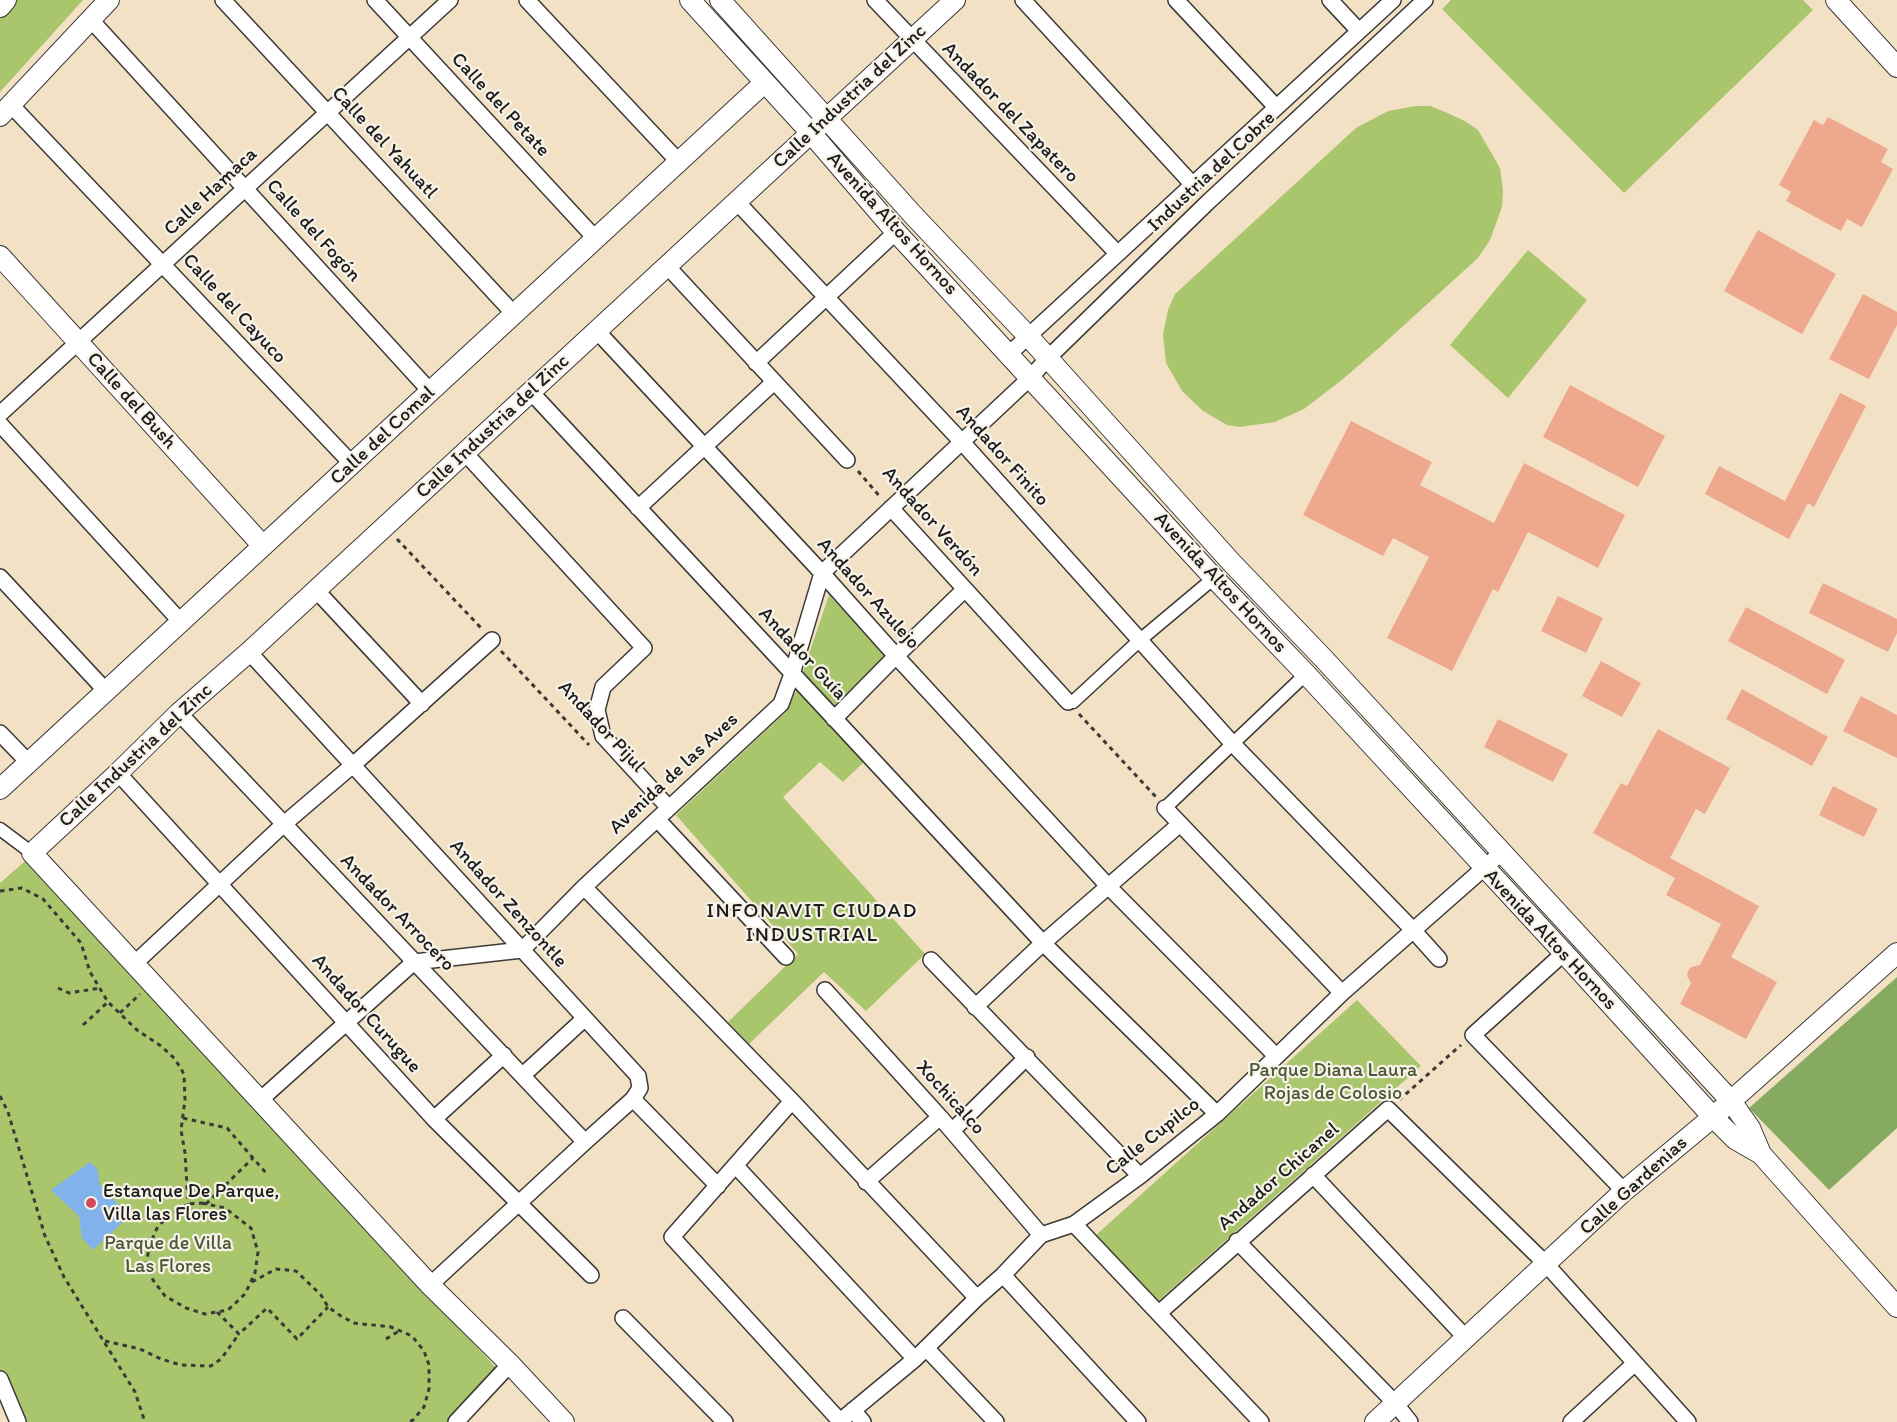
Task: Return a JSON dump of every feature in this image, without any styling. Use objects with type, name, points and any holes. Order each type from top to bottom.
[{"type":"street","points":[[0,7],[6,0]]},
{"type":"street","points":[[6,110],[109,0]]},
{"type":"street","name":"Calle del Yahuatl","points":[[223,0],[514,314]]},
{"type":"street","name":"Calle del Petate","points":[[375,0],[595,238]]},
{"type":"street","name":"Calle Hamaca","points":[[0,414],[450,0]]},
{"type":"street","points":[[527,0],[678,161]]},
{"type":"street","name":"Avenida Altos Hornos","points":[[690,0],[811,133],[896,232],[1214,578],[1306,674],[1713,1117],[1735,1139],[1761,1154],[1897,1307]]},
{"type":"street","name":"Avenida Altos Hornos","points":[[720,0],[914,216],[1028,336],[1231,562],[1323,658],[1731,1101],[1750,1128],[1761,1154]]},
{"type":"street","name":"Andador del Zapatero","points":[[875,0],[1117,253]]},
{"type":"street","name":"Calle Industria del Zinc","points":[[32,853],[179,713],[249,652],[955,0]]},
{"type":"street","points":[[1023,0],[1192,186]]},
{"type":"street","points":[[1176,0],[1276,107]]},
{"type":"street","points":[[1330,0],[1359,31]]},
{"type":"street","name":"Industria del Cobre","points":[[1009,354],[1393,0]]},
{"type":"street","name":"Industria del Cobre","points":[[1030,378],[1191,219],[1425,0]]},
{"type":"street","points":[[1836,0],[1897,67]]},
{"type":"street","name":"Calle del Fogón","points":[[91,20],[430,391]]},
{"type":"street","points":[[764,83],[780,68]]},
{"type":"street","name":"Calle del Comal","points":[[0,789],[764,83]]},
{"type":"street","name":"Calle del Cayuco","points":[[6,110],[163,264],[352,464]]},
{"type":"street","name":"Andador Finito","points":[[737,202],[962,442],[1232,743],[1413,930],[1438,959]]},
{"type":"street","points":[[756,363],[896,232]]},
{"type":"street","name":"Calle del Bush","points":[[0,256],[263,546]]},
{"type":"street","points":[[667,266],[847,460]]},
{"type":"street","name":"Andador Azulejo","points":[[597,331],[1108,886],[1276,1056]]},
{"type":"street","points":[[822,573],[1030,378]]},
{"type":"street","points":[[638,508],[774,382]]},
{"type":"street","name":"Andador Guía","points":[[531,392],[1043,944],[1217,1114]]},
{"type":"street","points":[[0,424],[181,622]]},
{"type":"street","points":[[465,453],[644,648],[603,687],[597,710],[603,736],[669,808]]},
{"type":"street","name":"Andador Verdón","points":[[891,508],[1068,702]]},
{"type":"street","name":"Avenida de las Aves","points":[[522,950],[584,887],[781,704],[822,573]]},
{"type":"street","points":[[0,577],[106,691]]},
{"type":"street","points":[[1068,702],[1073,702],[1140,640],[1214,578]]},
{"type":"street","points":[[316,590],[422,704]]},
{"type":"street","points":[[834,719],[965,590]]},
{"type":"street","points":[[134,964],[284,824],[492,640]]},
{"type":"street","name":"Andador Zenzontle","points":[[249,652],[638,1076],[640,1088],[633,1099]]},
{"type":"street","points":[[1306,674],[1165,807],[1342,993]]},
{"type":"street","name":"Andador Arrocero","points":[[179,713],[585,1142]]},
{"type":"street","points":[[0,733],[28,762]]},
{"type":"street","name":"Andador Curugue","points":[[118,773],[434,1119],[591,1275]]},
{"type":"street","points":[[657,819],[786,957]]},
{"type":"street","points":[[975,1007],[1180,824]]},
{"type":"street","points":[[0,829],[32,853],[430,1286],[510,1364],[564,1422]]},
{"type":"street","name":"Calle Cupilco","points":[[840,1422],[921,1353],[976,1298],[1003,1275],[1041,1235],[1074,1224],[1140,1176],[1217,1114],[1342,993],[1502,853]]},
{"type":"street","points":[[584,887],[792,1101],[976,1298]]},
{"type":"street","points":[[260,1101],[414,962],[522,950]]},
{"type":"street","points":[[1564,953],[1473,1035],[1624,1191]]},
{"type":"street","name":"Calle Gardenias","points":[[1375,1422],[1624,1191],[1713,1117],[1897,953]]},
{"type":"street","points":[[931,960],[1140,1176]]},
{"type":"street","name":"Xochicalco","points":[[825,990],[940,1117],[1041,1235]]},
{"type":"street","points":[[523,1075],[584,1019]]},
{"type":"street","points":[[434,1119],[504,1055]]},
{"type":"street","points":[[952,1131],[1027,1057]]},
{"type":"street","points":[[430,1286],[633,1099],[718,1186]]},
{"type":"street","points":[[792,1101],[672,1237],[840,1422]]},
{"type":"street","points":[[1388,1109],[1546,1263],[1688,1422]]},
{"type":"street","name":"Andador Chicanel","points":[[1159,1313],[1237,1241],[1388,1109]]},
{"type":"street","points":[[866,1182],[940,1117]]},
{"type":"street","points":[[736,1166],[921,1353],[996,1422]]},
{"type":"street","points":[[1312,1175],[1464,1337]]},
{"type":"street","points":[[1074,1224],[1261,1422]]},
{"type":"street","points":[[1237,1241],[1395,1403],[1410,1422]]},
{"type":"street","points":[[1003,1275],[1138,1422]]},
{"type":"street","points":[[623,1318],[725,1422]]},
{"type":"street","points":[[456,1422],[510,1364]]},
{"type":"street","points":[[1571,1422],[1634,1364]]},
{"type":"street","points":[[0,1380],[18,1422]]},
{"type":"street","points":[[853,1410],[863,1422]]},
{"type":"path","name":"Andador Verdón","points":[[847,460],[891,508]]},
{"type":"path","name":"Andador Pijul","points":[[386,526],[592,749]]},
{"type":"path","points":[[1068,702],[1165,807]]},
{"type":"path","points":[[0,891],[22,888],[43,899],[81,943],[90,972],[108,1002],[137,1030],[161,1046],[175,1059],[184,1074],[185,1100],[181,1130],[185,1152],[188,1204]]},
{"type":"path","points":[[120,1013],[152,983]]},
{"type":"path","points":[[58,988],[69,993],[100,988]]},
{"type":"path","points":[[83,1025],[108,1002]]},
{"type":"path","points":[[1388,1109],[1473,1035]]},
{"type":"path","points":[[0,1096],[8,1112],[45,1236],[64,1277],[135,1392],[145,1422]]},
{"type":"path","points":[[183,1118],[227,1128],[266,1173]]},
{"type":"path","points":[[207,1204],[253,1158]]},
{"type":"path","points":[[188,1204],[207,1204],[225,1208],[251,1228],[258,1252],[255,1274],[245,1294],[228,1310],[205,1314],[186,1308],[165,1296],[153,1280],[147,1262],[149,1246],[158,1226],[171,1214],[188,1204]]},
{"type":"path","points":[[250,1283],[276,1269],[296,1271],[321,1294],[328,1307],[354,1323],[391,1327],[412,1336],[424,1351],[429,1365],[429,1389],[424,1407],[409,1422]]},
{"type":"path","points":[[105,1341],[141,1349],[161,1359],[181,1365],[211,1366],[221,1359],[239,1334],[267,1308],[297,1339],[328,1307]]},
{"type":"path","points":[[217,1312],[239,1334]]},
{"type":"path","points":[[386,1339],[399,1331]]},
{"type":"green space","points":[[9,0],[83,0],[0,92],[0,10]]},
{"type":"green space","points":[[1451,0],[1803,0],[1813,10],[1624,193],[1442,9]]},
{"type":"green space","points":[[1430,106],[1465,121],[1478,130],[1500,168],[1503,191],[1502,207],[1490,240],[1478,258],[1380,347],[1304,409],[1275,422],[1240,427],[1227,425],[1203,411],[1182,391],[1166,363],[1163,334],[1168,310],[1175,294],[1356,128],[1388,111]]},
{"type":"green space","points":[[1528,250],[1587,300],[1508,398],[1450,345]]},
{"type":"green space","points":[[829,595],[895,667],[834,730],[864,762],[843,782],[820,762],[783,797],[925,954],[866,1011],[824,972],[749,1044],[728,1022],[798,954],[676,815],[786,712],[797,689]]},
{"type":"green space","name":"Parque de Villa Las Flores","points":[[31,856],[499,1371],[455,1422],[18,1422],[0,1379],[0,883]]},
{"type":"green space","points":[[1897,977],[1897,1128],[1829,1190],[1749,1108]]},
{"type":"green space","name":"Parque Diana Laura Rojas de Colosio","points":[[1357,1000],[1421,1066],[1158,1301],[1096,1235]]},
{"type":"water","name":"Estanque De Parque, Villa las Flores","points":[[90,1162],[98,1170],[99,1184],[129,1216],[93,1250],[82,1238],[79,1216],[51,1190]]},
{"type":"building","points":[[1828,117],[1888,149],[1881,162],[1893,169],[1862,227],[1847,219],[1841,231],[1786,201],[1791,192],[1779,185],[1814,120],[1823,125]]},
{"type":"building","points":[[1758,230],[1836,274],[1802,334],[1724,291]]},
{"type":"building","points":[[1863,294],[1897,312],[1897,325],[1869,379],[1829,359]]},
{"type":"building","points":[[1570,385],[1665,436],[1638,487],[1543,437]]},
{"type":"building","points":[[1840,393],[1866,406],[1814,507],[1808,503],[1789,539],[1705,494],[1719,466],[1785,501]]},
{"type":"building","points":[[1351,421],[1432,462],[1420,485],[1494,523],[1524,463],[1625,515],[1598,568],[1528,532],[1498,592],[1493,589],[1452,671],[1387,638],[1429,557],[1393,538],[1383,556],[1303,515]]},
{"type":"building","points":[[1823,583],[1897,619],[1897,633],[1888,652],[1809,613]]},
{"type":"building","points":[[1558,596],[1603,618],[1586,653],[1541,631]]},
{"type":"building","points":[[1746,607],[1845,660],[1827,694],[1728,641]]},
{"type":"building","points":[[1601,661],[1641,683],[1622,717],[1582,696]]},
{"type":"building","points":[[1742,689],[1828,737],[1812,766],[1726,719]]},
{"type":"building","points":[[1861,696],[1897,715],[1897,758],[1843,731]]},
{"type":"building","points":[[1498,719],[1568,754],[1553,782],[1484,747]]},
{"type":"building","points":[[1658,729],[1730,768],[1705,814],[1696,809],[1670,858],[1759,906],[1731,957],[1777,982],[1746,1039],[1680,1004],[1691,983],[1687,976],[1688,971],[1691,967],[1700,965],[1721,924],[1666,895],[1675,878],[1593,833],[1621,783],[1627,786]]},
{"type":"building","points":[[1833,786],[1878,809],[1864,837],[1819,815]]},
{"type":"place","name":"Estanque De Parque, Villa las Flores","points":[[91,1203]]},
{"type":"district","name":"INFONAVIT CIUDAD INDUSTRIAL","points":[[812,924]]}]
